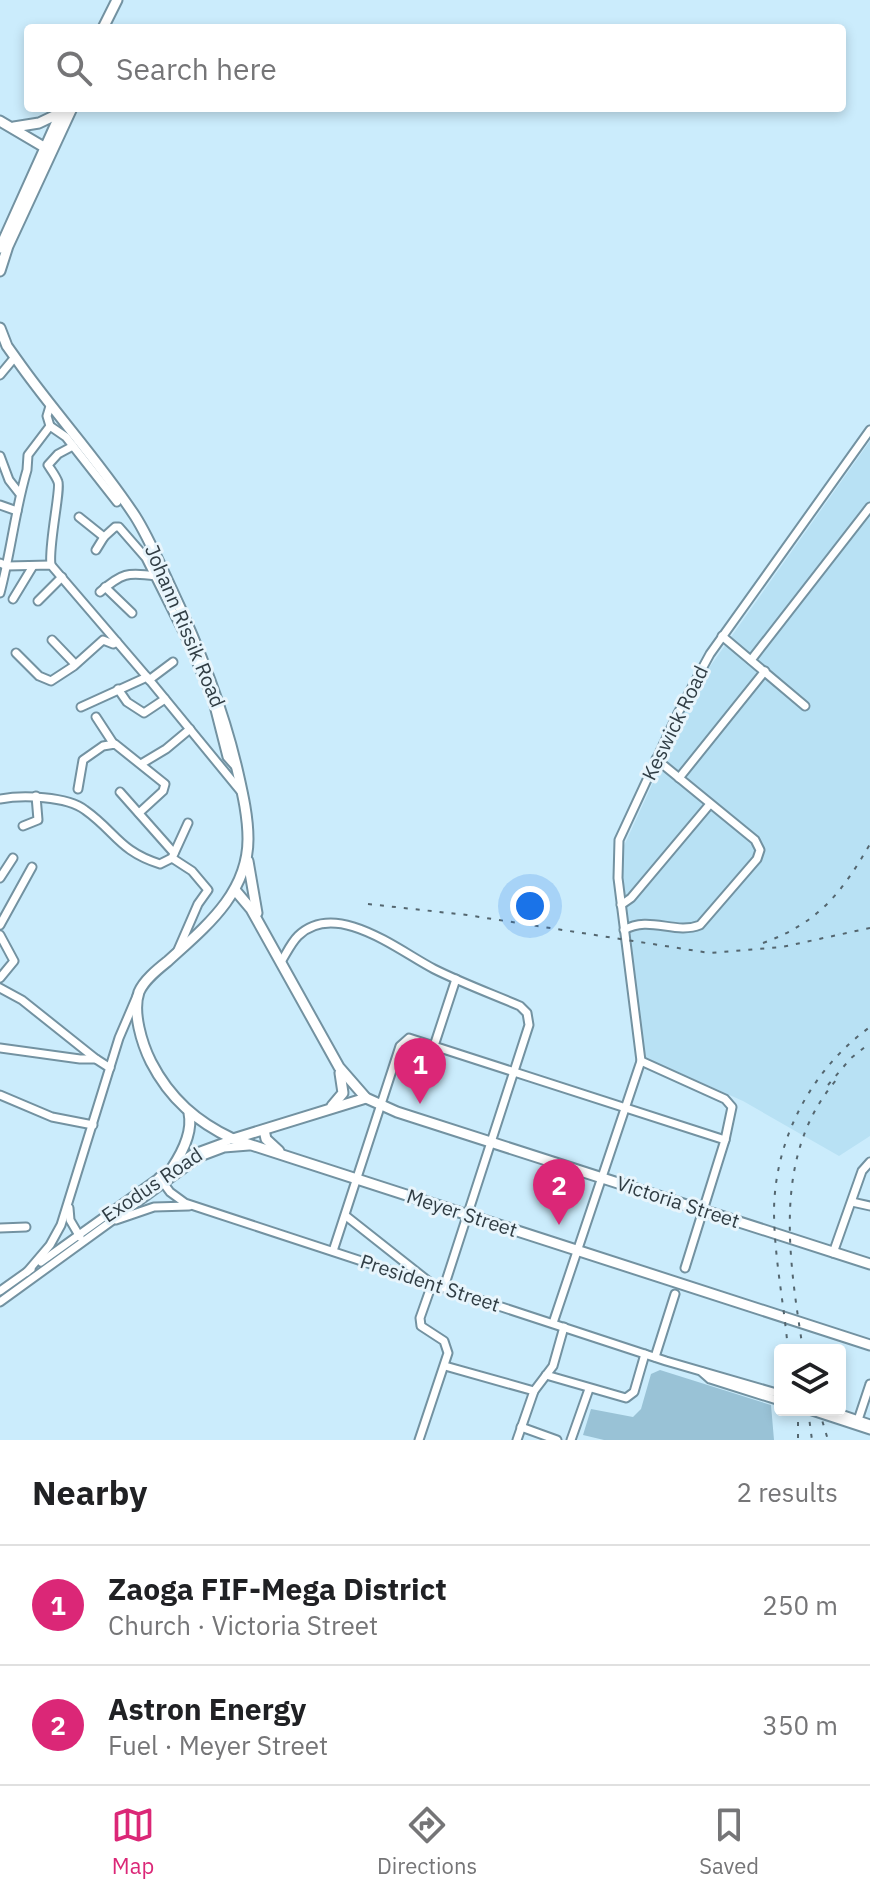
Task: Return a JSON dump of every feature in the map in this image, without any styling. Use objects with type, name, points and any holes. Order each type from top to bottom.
[{"type":"main road","points":[[108,24],[119,0]]},
{"type":"main road","points":[[10,128],[24,127],[58,112]]},
{"type":"main road","points":[[0,271],[61,112]]},
{"type":"main road","points":[[0,248],[70,112]]},
{"type":"main road","points":[[0,121],[48,150]]},
{"type":"main road","name":"Johann Rissik Road","points":[[0,328],[15,357],[137,520],[211,676],[243,794],[248,850],[232,895],[214,919],[152,975],[140,991]]},
{"type":"main road","points":[[248,850],[252,896],[259,924]]},
{"type":"main road","name":"Victoria Street","points":[[232,895],[259,924],[339,1067],[366,1098],[490,1142],[870,1264]]},
{"type":"main road","name":"Meyer Street","points":[[140,991],[138,1007],[147,1054],[167,1088],[189,1113],[213,1130],[255,1147],[870,1345]]},
{"type":"main road","points":[[330,1108],[343,1093],[339,1067]]},
{"type":"main road","name":"Exodus Road","points":[[233,1139],[366,1098]]},
{"type":"main road","points":[[172,1168],[181,1154],[187,1135],[189,1113]]},
{"type":"main road","points":[[264,1130],[270,1144],[292,1159]]},
{"type":"street","points":[[0,375],[15,357]]},
{"type":"street","points":[[50,406],[47,416],[50,426],[73,446],[117,502]]},
{"type":"street","points":[[1,589],[28,455],[50,426]]},
{"type":"street","name":"Keswick Road","points":[[641,1061],[621,905],[617,863],[619,840],[697,675],[870,430]]},
{"type":"street","points":[[73,446],[58,454],[48,465],[59,484],[49,553],[51,565],[243,794]]},
{"type":"street","points":[[0,456],[9,480],[20,494]]},
{"type":"street","points":[[0,505],[17,511]]},
{"type":"street","points":[[751,660],[870,507]]},
{"type":"street","points":[[79,517],[104,537]]},
{"type":"street","points":[[96,550],[115,527],[119,527],[138,547],[193,653],[212,698],[227,757],[237,768]]},
{"type":"street","points":[[0,539],[10,542]]},
{"type":"street","points":[[4,564],[51,565]]},
{"type":"street","points":[[13,599],[33,566]]},
{"type":"street","points":[[132,613],[102,590],[119,576],[130,573],[166,577]]},
{"type":"street","points":[[38,601],[62,577]]},
{"type":"street","points":[[722,636],[805,706]]},
{"type":"street","points":[[52,640],[75,664]]},
{"type":"street","points":[[16,653],[39,676],[51,681],[103,640],[113,644],[117,642]]},
{"type":"street","points":[[81,707],[148,678],[173,662]]},
{"type":"street","points":[[679,778],[765,671]]},
{"type":"street","points":[[118,689],[127,702],[144,713],[165,699]]},
{"type":"street","points":[[96,717],[113,743],[165,784],[163,791],[139,813]]},
{"type":"street","points":[[141,764],[190,729]]},
{"type":"street","points":[[78,789],[83,760],[113,743]]},
{"type":"street","points":[[624,930],[639,923],[688,928],[702,924],[757,859],[758,846],[656,759]]},
{"type":"street","points":[[120,792],[173,856],[192,871],[208,890],[198,904],[177,952]]},
{"type":"street","points":[[23,826],[38,820],[36,796]]},
{"type":"street","points":[[0,799],[36,796],[84,808],[131,853],[160,864],[173,856],[188,823]]},
{"type":"street","points":[[621,905],[631,898],[710,804]]},
{"type":"street","points":[[0,878],[13,858]]},
{"type":"street","points":[[0,925],[32,867]]},
{"type":"street","points":[[281,962],[296,938],[305,931],[315,926],[351,924],[456,979],[520,1006],[527,1013],[529,1025],[444,1287]]},
{"type":"street","points":[[0,935],[14,959],[0,978]]},
{"type":"street","points":[[434,1046],[456,979]]},
{"type":"street","points":[[0,988],[22,1000],[110,1068]]},
{"type":"street","name":"Johann Rissik Road","points":[[27,1272],[50,1245],[68,1202],[130,1009],[140,991]]},
{"type":"street","points":[[333,1251],[400,1046],[409,1038],[725,1140]]},
{"type":"street","points":[[0,1048],[96,1059]]},
{"type":"street","points":[[553,1323],[641,1061],[731,1103],[733,1111],[685,1268]]},
{"type":"street","points":[[0,1095],[52,1117],[93,1125]]},
{"type":"street","name":"Exodus Road","points":[[0,1291],[110,1222],[172,1168],[199,1151],[233,1139]]},
{"type":"street","name":"Exodus Road","points":[[0,1302],[161,1180],[218,1149],[255,1147]]},
{"type":"street","points":[[833,1253],[868,1163]]},
{"type":"street","name":"President Street","points":[[161,1180],[177,1198],[196,1206],[645,1354],[774,1392]]},
{"type":"street","points":[[68,1202],[70,1220],[81,1238]]},
{"type":"street","points":[[852,1202],[870,1206]]},
{"type":"street","points":[[110,1222],[154,1207],[196,1206]]},
{"type":"street","points":[[346,1216],[432,1284],[420,1318],[421,1326],[448,1347],[445,1366],[419,1440]]},
{"type":"street","points":[[0,1228],[26,1227]]},
{"type":"street","points":[[655,1357],[675,1294]]},
{"type":"street","points":[[517,1440],[534,1391],[553,1366],[564,1327]]},
{"type":"street","points":[[546,1375],[589,1389],[629,1397],[634,1392],[645,1354]]},
{"type":"street","points":[[445,1366],[534,1391]]},
{"type":"street","name":"President Street","points":[[702,1372],[710,1379],[774,1399]]},
{"type":"street","points":[[858,1420],[870,1384]]},
{"type":"street","points":[[571,1440],[589,1389]]},
{"type":"street","points":[[831,1416],[870,1427]]},
{"type":"street","points":[[846,1416],[870,1427]]},
{"type":"street","points":[[521,1427],[557,1440]]},
{"type":"shaded area","points":[[870,441],[870,1136],[839,1156],[743,1101],[644,1057],[622,868],[623,848],[699,682]]},
{"type":"shaded area","points":[[660,1370],[771,1405],[774,1440],[604,1440],[583,1435],[591,1409],[633,1417],[641,1409],[651,1374]]},
{"type":"railway","points":[[763,943],[799,926],[826,905],[849,878],[870,844]]},
{"type":"railway","points":[[368,904],[467,915],[710,953],[782,947],[870,928]]},
{"type":"railway","points":[[787,1344],[774,1228],[776,1183],[781,1157],[814,1084],[849,1044],[870,1027]]},
{"type":"railway","points":[[828,1085],[851,1058],[870,1043]]},
{"type":"railway","points":[[802,1344],[790,1244],[794,1173],[802,1140],[817,1108],[838,1078]]},
{"type":"railway","points":[[798,1416],[798,1440]]},
{"type":"railway","points":[[809,1416],[812,1440]]},
{"type":"railway","points":[[821,1416],[828,1440]]},
{"type":"place","name":"Zaoga FIF-Mega District","points":[[420,1104]]},
{"type":"place","name":"Astron Energy","points":[[559,1225]]}]
